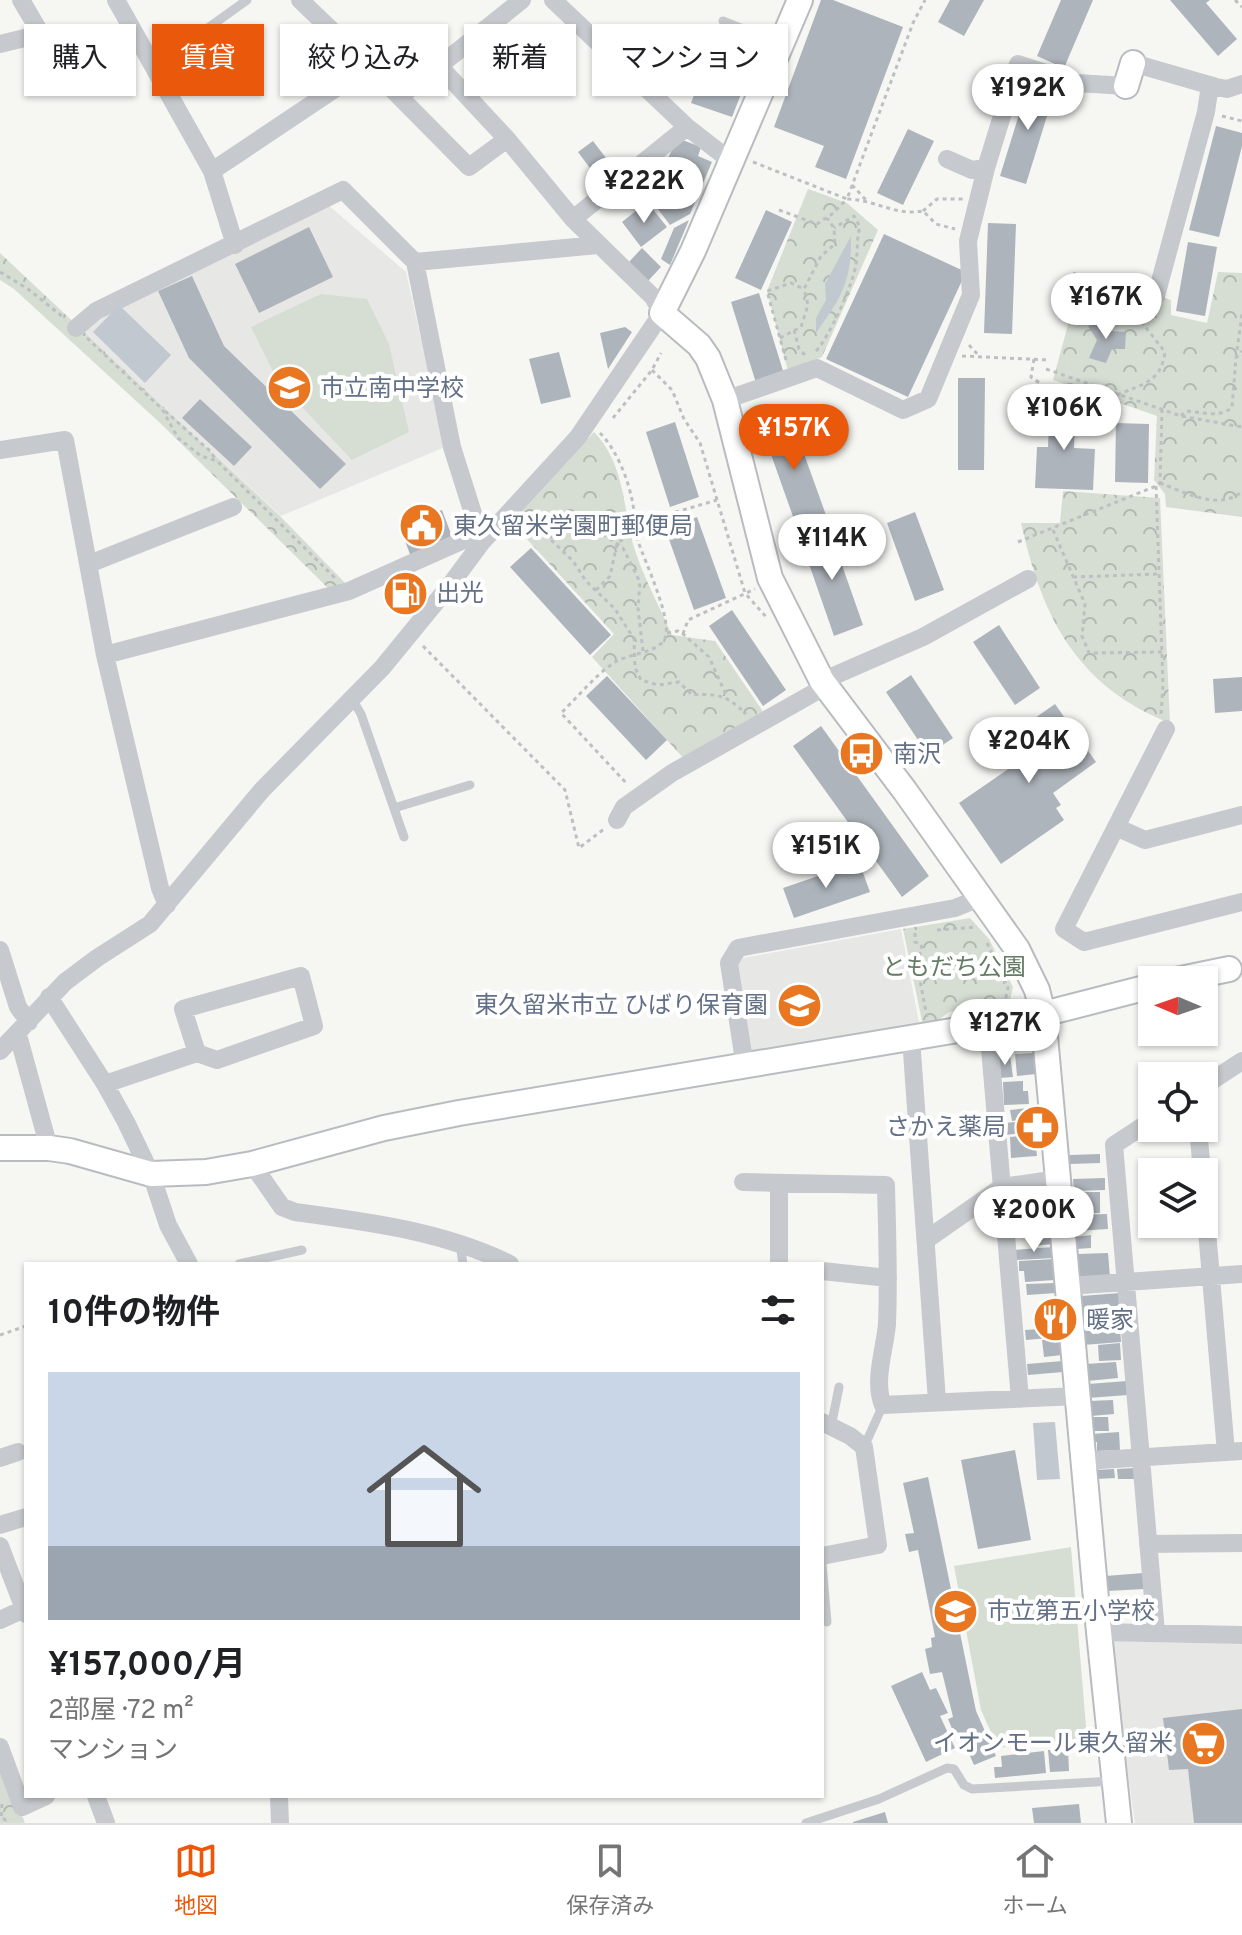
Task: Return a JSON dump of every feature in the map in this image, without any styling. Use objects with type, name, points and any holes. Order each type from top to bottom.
[{"type":"street","points":[[21,0],[35,24]]},
{"type":"street","points":[[116,0],[212,171],[235,245]]},
{"type":"street","points":[[300,0],[325,24]]},
{"type":"street","points":[[448,59],[522,0]]},
{"type":"street","points":[[553,0],[687,127],[733,159]]},
{"type":"street","points":[[788,28],[800,0]]},
{"type":"street","points":[[0,44],[24,38]]},
{"type":"street","points":[[725,400],[817,368],[903,410],[928,399],[971,295],[968,241],[986,168],[1018,64],[1077,83],[1130,75],[1227,89],[1242,84]]},
{"type":"street","points":[[448,76],[507,139],[573,219],[653,297],[662,313],[699,345],[708,358],[725,400],[770,578],[824,684],[905,791],[980,898],[1025,963],[1037,990],[1043,1014],[1119,1823]]},
{"type":"street","points":[[1156,296],[1206,112],[1210,85]]},
{"type":"street","points":[[212,171],[324,96]]},
{"type":"street","points":[[400,96],[469,167],[507,139]]},
{"type":"street","points":[[0,1051],[49,997],[97,958],[150,924],[262,790],[352,699],[411,633],[479,538],[518,505],[594,428],[681,278],[759,96]]},
{"type":"street","points":[[573,219],[687,127]]},
{"type":"street","points":[[947,159],[972,170],[986,168]]},
{"type":"street","points":[[76,328],[96,311],[343,190],[415,262],[448,433],[479,538]]},
{"type":"street","points":[[415,262],[598,245]]},
{"type":"street","points":[[0,450],[65,440],[105,655],[160,888],[167,905]]},
{"type":"street","points":[[89,564],[233,507]]},
{"type":"street","points":[[105,655],[349,591],[479,538]]},
{"type":"street","points":[[617,820],[624,807],[672,773],[824,684],[923,637],[1028,579]]},
{"type":"street","points":[[1164,728],[1064,929],[1084,942],[1242,902]]},
{"type":"street","points":[[1116,827],[1145,840],[1242,815]]},
{"type":"street","points":[[745,1067],[729,963],[738,948],[955,908],[980,898]]},
{"type":"street","points":[[0,950],[24,1028],[49,1148]]},
{"type":"street","points":[[105,1084],[197,1053],[217,1060],[314,1026],[301,976],[183,1009],[197,1053]]},
{"type":"street","points":[[0,1148],[70,1151],[151,1174],[206,1172],[252,1164],[425,1119],[988,1025],[1138,990]]},
{"type":"street","points":[[49,997],[105,1084],[151,1174],[168,1225],[188,1262]]},
{"type":"street","points":[[988,1025],[1020,1399]]},
{"type":"street","points":[[911,1038],[937,1401]]},
{"type":"street","points":[[1218,1077],[1242,1061]]},
{"type":"street","points":[[1138,1129],[1114,1145],[1156,1633]]},
{"type":"street","points":[[252,1164],[282,1207],[295,1212],[395,1226],[460,1242],[505,1262]]},
{"type":"street","points":[[926,1240],[1002,1187],[1058,1179]]},
{"type":"street","points":[[743,1182],[886,1185],[887,1327],[878,1394],[883,1405],[1078,1396]]},
{"type":"street","points":[[779,1183],[779,1262]]},
{"type":"street","points":[[1084,1461],[1234,1451],[1208,1238]]},
{"type":"street","points":[[824,1271],[888,1278]]},
{"type":"street","points":[[1068,1286],[1242,1274]]},
{"type":"street","points":[[824,1556],[878,1545],[864,1447],[826,1424]]},
{"type":"street","points":[[0,1525],[24,1518]]},
{"type":"street","points":[[1148,1544],[1242,1543]]},
{"type":"street","points":[[0,1546],[24,1606],[0,1620]]},
{"type":"street","points":[[1099,1632],[1242,1635]]},
{"type":"street","points":[[0,1747],[22,1807],[42,1798]]},
{"type":"street","points":[[97,1798],[106,1823]]},
{"type":"street","points":[[279,1798],[280,1823]]},
{"type":"lane","points":[[214,24],[247,0]]},
{"type":"lane","points":[[723,21],[731,24]]},
{"type":"lane","points":[[352,699],[361,714],[404,837]]},
{"type":"lane","points":[[394,808],[470,785]]},
{"type":"lane","points":[[460,1242],[463,1262]]},
{"type":"lane","points":[[248,1262],[302,1250]]},
{"type":"lane","points":[[826,1424],[839,1387]]},
{"type":"lane","points":[[864,1447],[883,1405]]},
{"type":"lane","points":[[824,1587],[827,1622]]},
{"type":"lane","points":[[806,1823],[879,1799],[947,1768],[954,1769],[972,1789],[1114,1781]]},
{"type":"path","points":[[779,210],[817,224],[847,199],[913,23],[925,0]]},
{"type":"path","points":[[1235,0],[1242,7]]},
{"type":"path","points":[[1206,112],[1242,121]]},
{"type":"path","points":[[733,159],[847,199],[866,200],[906,214],[923,211],[937,199],[978,198]]},
{"type":"path","points":[[852,185],[866,200]]},
{"type":"path","points":[[923,211],[936,224],[970,233]]},
{"type":"path","points":[[794,330],[799,349],[805,355],[818,350],[847,291],[856,267],[860,227],[854,216],[834,228]]},
{"type":"path","points":[[780,338],[801,327],[808,305],[804,289],[821,256],[835,244],[834,228],[827,218]]},
{"type":"path","points":[[0,272],[28,289],[76,328],[191,432],[349,591]]},
{"type":"path","points":[[1073,273],[1097,284],[1139,294],[1140,320],[1165,352],[1157,377],[1117,395]]},
{"type":"path","points":[[792,377],[767,291],[791,283],[804,289]]},
{"type":"path","points":[[1181,416],[1186,411],[1213,415],[1232,408],[1242,314]]},
{"type":"path","points":[[1236,358],[1242,351]]},
{"type":"path","points":[[639,797],[561,713],[613,663],[664,642],[667,633],[666,618],[636,536],[627,485],[611,445],[594,428],[652,370],[661,353]]},
{"type":"path","points":[[946,355],[1049,360]]},
{"type":"path","points":[[1034,359],[1031,377],[1041,384]]},
{"type":"path","points":[[1046,369],[1181,416],[1242,427]]},
{"type":"path","points":[[652,370],[672,390],[684,419],[700,443],[745,593],[773,625]]},
{"type":"path","points":[[162,409],[178,438],[201,456],[217,461]]},
{"type":"path","points":[[1162,410],[1158,484],[1164,728]]},
{"type":"path","points":[[1018,542],[1158,484],[1206,501],[1236,497],[1242,492]]},
{"type":"path","points":[[596,590],[610,576],[617,544],[636,528],[649,520],[718,500]]},
{"type":"path","points":[[518,505],[615,609],[634,639],[635,668],[641,680],[658,685],[679,682],[692,695],[707,693],[728,698]]},
{"type":"path","points":[[549,538],[571,528],[599,531],[623,548],[640,582],[638,608],[643,651]]},
{"type":"path","points":[[1053,530],[1085,604],[1082,636],[1089,653],[1162,652]]},
{"type":"path","points":[[1073,577],[1159,574]]},
{"type":"path","points":[[683,634],[688,620],[745,593]]},
{"type":"path","points":[[667,633],[678,631],[709,657],[728,698],[758,725]]},
{"type":"path","points":[[411,633],[565,790],[579,848],[617,820]]},
{"type":"path","points":[[919,915],[922,932],[913,933],[922,951],[916,959],[927,1017],[937,1014]]},
{"type":"path","points":[[935,930],[975,925],[985,937],[1008,988],[1006,1001]]},
{"type":"path","points":[[0,1335],[24,1327]]},
{"type":"shaded area","name":"市立南中学校","points":[[326,203],[406,272],[445,447],[281,516],[82,330],[100,313]]},
{"type":"shaded area","points":[[851,236],[847,277],[816,333],[816,318],[826,300],[825,284]]},
{"type":"shaded area","points":[[119,305],[171,355],[145,383],[93,332]]},
{"type":"shaded area","name":"東久留米市立 ひばり保育園","points":[[901,929],[921,1033],[752,1066],[738,965],[743,958]]},
{"type":"shaded area","points":[[1055,1422],[1060,1479],[1037,1480],[1033,1423]]},
{"type":"shaded area","points":[[1109,1641],[1242,1644],[1242,1823],[1135,1823]]},
{"type":"green space","points":[[808,189],[847,203],[878,230],[822,357],[788,371],[767,291]]},
{"type":"green space","points":[[0,253],[280,516],[351,589],[334,594],[159,422],[14,289],[0,280]]},
{"type":"green space","points":[[1218,272],[1242,273],[1242,517],[1166,507],[1165,494],[1154,480],[1157,416],[1053,380],[1082,273],[1171,300],[1171,315],[1207,323]]},
{"type":"green space","points":[[321,294],[367,299],[389,344],[409,432],[352,460],[278,382],[251,327]]},
{"type":"green space","points":[[594,432],[616,468],[634,548],[672,635],[715,641],[766,716],[685,760],[592,657],[614,634],[512,523]]},
{"type":"green space","points":[[1063,491],[1160,498],[1170,724],[1131,704],[1088,669],[1071,648],[1045,602],[1021,523],[1060,523]]},
{"type":"green space","name":"ともだち公園","points":[[970,918],[989,939],[1013,987],[1010,1001],[949,1012],[924,1031],[903,929]]},
{"type":"green space","points":[[1071,1547],[1087,1738],[998,1748],[981,1710],[954,1566]]},
{"type":"green space","points":[[0,1758],[25,1823],[0,1823]]},
{"type":"building","points":[[821,0],[833,0],[903,27],[846,179],[815,167],[824,146],[774,127]]},
{"type":"building","points":[[950,0],[984,0],[964,36],[938,22]]},
{"type":"building","points":[[1061,0],[1093,0],[1064,68],[1037,56]]},
{"type":"building","points":[[1170,0],[1210,0],[1206,3],[1237,39],[1218,56]]},
{"type":"building","points":[[1030,79],[1056,87],[1026,184],[1000,176]]},
{"type":"building","points":[[694,96],[740,96],[732,117],[691,103]]},
{"type":"building","points":[[1216,126],[1242,133],[1242,146],[1219,237],[1189,230]]},
{"type":"building","points":[[908,129],[934,141],[903,205],[877,193]]},
{"type":"building","points":[[677,138],[701,147],[698,156],[712,162],[690,214],[670,225],[632,175],[647,163],[659,179]]},
{"type":"building","points":[[593,141],[616,171],[601,183],[578,152]]},
{"type":"building","points":[[647,202],[667,227],[641,247],[622,222]]},
{"type":"building","points":[[766,210],[792,222],[761,290],[735,278]]},
{"type":"building","points":[[689,220],[670,265],[661,259],[674,228]]},
{"type":"building","points":[[988,223],[1016,224],[1012,334],[984,333]]},
{"type":"building","points":[[309,227],[333,277],[259,313],[235,264]]},
{"type":"building","points":[[884,234],[966,272],[908,397],[826,359]]},
{"type":"building","points":[[1188,242],[1217,247],[1205,316],[1176,311]]},
{"type":"building","points":[[642,248],[661,267],[648,281],[629,262]]},
{"type":"building","points":[[192,276],[224,346],[346,464],[320,489],[189,358],[158,291]]},
{"type":"building","points":[[759,293],[784,374],[756,383],[731,302]]},
{"type":"building","points":[[1106,319],[1111,331],[1126,332],[1125,349],[1112,349],[1106,363],[1089,358],[1097,340],[1088,326]]},
{"type":"building","points":[[625,327],[632,332],[608,369],[600,333]]},
{"type":"building","points":[[559,352],[571,397],[541,404],[529,359]]},
{"type":"building","points":[[958,378],[985,378],[984,470],[958,470]]},
{"type":"building","points":[[1050,396],[1076,397],[1074,448],[1095,449],[1093,490],[1035,488],[1037,447],[1048,447]]},
{"type":"building","points":[[200,399],[252,447],[234,466],[182,418]]},
{"type":"building","points":[[791,418],[826,515],[796,525],[762,429]]},
{"type":"building","points":[[675,422],[699,497],[670,507],[646,432]]},
{"type":"building","points":[[1116,423],[1149,424],[1148,483],[1115,482]]},
{"type":"building","points":[[442,510],[453,539],[411,557],[403,526]]},
{"type":"building","points":[[915,512],[944,590],[915,601],[887,523]]},
{"type":"building","points":[[697,517],[726,598],[694,610],[665,528]]},
{"type":"building","points":[[829,528],[863,625],[834,636],[800,538]]},
{"type":"building","points":[[531,548],[611,635],[590,655],[510,567]]},
{"type":"building","points":[[732,610],[786,690],[763,706],[709,626]]},
{"type":"building","points":[[999,625],[1040,688],[1015,705],[973,642]]},
{"type":"building","points":[[911,675],[953,738],[928,755],[886,692]]},
{"type":"building","points":[[607,676],[667,740],[646,760],[586,696]]},
{"type":"building","points":[[1242,677],[1242,711],[1215,713],[1213,679]]},
{"type":"building","points":[[1055,704],[1096,762],[1053,793],[1061,805],[1056,808],[1064,820],[1001,864],[959,803],[1017,763],[1002,741]]},
{"type":"building","points":[[821,726],[929,876],[902,897],[793,746]]},
{"type":"building","points":[[859,862],[870,892],[794,918],[783,888]]},
{"type":"building","points":[[1034,1053],[1036,1074],[1017,1076],[1015,1054]]},
{"type":"building","points":[[1010,1055],[1013,1077],[999,1078],[997,1056]]},
{"type":"building","points":[[1023,1081],[1023,1091],[1028,1091],[1029,1104],[1004,1105],[1003,1082]]},
{"type":"building","points":[[1038,1107],[1040,1118],[1012,1121],[1010,1110]]},
{"type":"building","points":[[1040,1120],[1041,1131],[1005,1135],[1004,1123]]},
{"type":"building","points":[[1035,1135],[1037,1156],[1011,1158],[1010,1137]]},
{"type":"building","points":[[1100,1154],[1100,1163],[1070,1164],[1070,1155]]},
{"type":"building","points":[[1105,1178],[1105,1190],[1074,1191],[1073,1179]]},
{"type":"building","points":[[1049,1188],[1050,1195],[1012,1199],[1011,1193]]},
{"type":"building","points":[[1074,1192],[1100,1192],[1100,1213],[1075,1213]]},
{"type":"building","points":[[1049,1199],[1048,1217],[1037,1218],[1036,1200]]},
{"type":"building","points":[[1107,1214],[1108,1229],[1077,1231],[1076,1215]]},
{"type":"building","points":[[1051,1218],[1052,1235],[1013,1238],[1012,1221]]},
{"type":"building","points":[[1091,1235],[1091,1248],[1076,1249],[1075,1237]]},
{"type":"building","points":[[1053,1238],[1053,1244],[1032,1246],[1032,1239]]},
{"type":"building","points":[[1053,1247],[1054,1258],[1014,1260],[1014,1250]]},
{"type":"building","points":[[1108,1253],[1110,1277],[1080,1279],[1078,1254]]},
{"type":"building","points":[[1054,1259],[1055,1280],[1025,1282],[1024,1271],[1019,1271],[1019,1261]]},
{"type":"building","points":[[1056,1283],[1056,1293],[1027,1295],[1026,1284]]},
{"type":"building","points":[[1120,1293],[1121,1309],[1100,1311],[1100,1316],[1082,1317],[1081,1296]]},
{"type":"building","points":[[1059,1305],[1060,1315],[1037,1317],[1036,1306]]},
{"type":"building","points":[[1058,1316],[1060,1337],[1026,1340],[1025,1330],[1051,1328],[1039,1328],[1038,1318]]},
{"type":"building","points":[[1120,1327],[1121,1342],[1083,1345],[1082,1331]]},
{"type":"building","points":[[1060,1338],[1062,1355],[1044,1357],[1042,1340]]},
{"type":"building","points":[[1120,1343],[1121,1360],[1099,1361],[1098,1345]]},
{"type":"building","points":[[1062,1361],[1063,1372],[1028,1375],[1027,1364]]},
{"type":"building","points":[[1116,1362],[1118,1378],[1087,1381],[1086,1364]]},
{"type":"building","points":[[1127,1381],[1128,1395],[1088,1398],[1088,1384]]},
{"type":"building","points":[[1113,1400],[1114,1414],[1091,1416],[1089,1401]]},
{"type":"building","points":[[1091,1417],[1108,1417],[1109,1431],[1092,1431]]},
{"type":"building","points":[[1119,1432],[1120,1450],[1097,1451],[1097,1442],[1092,1442],[1092,1434]]},
{"type":"building","points":[[1015,1450],[1031,1540],[978,1549],[961,1460]]},
{"type":"building","points":[[1135,1468],[1136,1479],[1118,1479],[1117,1469]]},
{"type":"building","points":[[1114,1469],[1115,1478],[1096,1479],[1095,1470]]},
{"type":"building","points":[[928,1477],[976,1711],[996,1756],[974,1765],[961,1736],[956,1738],[948,1719],[953,1717],[942,1672],[930,1674],[925,1649],[932,1647],[931,1638],[935,1637],[918,1550],[909,1552],[905,1534],[914,1533],[903,1483]]},
{"type":"building","points":[[1143,1573],[1144,1589],[1107,1591],[1106,1576]]},
{"type":"building","points":[[922,1672],[930,1690],[936,1688],[948,1713],[940,1716],[955,1748],[926,1762],[891,1686]]},
{"type":"building","name":"イオンモール東久留米","points":[[1242,1709],[1242,1823],[1194,1823],[1188,1769],[1169,1770],[1163,1718]]},
{"type":"building","points":[[1068,1749],[1069,1771],[1050,1772],[1048,1750]]},
{"type":"building","points":[[1044,1751],[1046,1773],[995,1778],[994,1767],[1002,1767],[1001,1756]]},
{"type":"building","points":[[1079,1804],[1081,1823],[1034,1823],[1032,1808]]},
{"type":"building","points":[[885,1812],[888,1823],[853,1823],[853,1822]]},
{"type":"place","name":"市立南中学校","points":[[289,388]]},
{"type":"place","name":"東久留米学園町郵便局","points":[[422,526]]},
{"type":"place","name":"出光","points":[[405,593]]},
{"type":"place","name":"南沢","points":[[862,754]]},
{"type":"place","name":"東久留米市立 ひばり保育園","points":[[799,1005]]},
{"type":"place","name":"さかえ薬局","points":[[1037,1127]]},
{"type":"place","name":"暖家","points":[[1055,1320]]},
{"type":"place","name":"市立第五小学校","points":[[956,1611]]},
{"type":"place","name":"イオンモール東久留米","points":[[1204,1743]]}]
